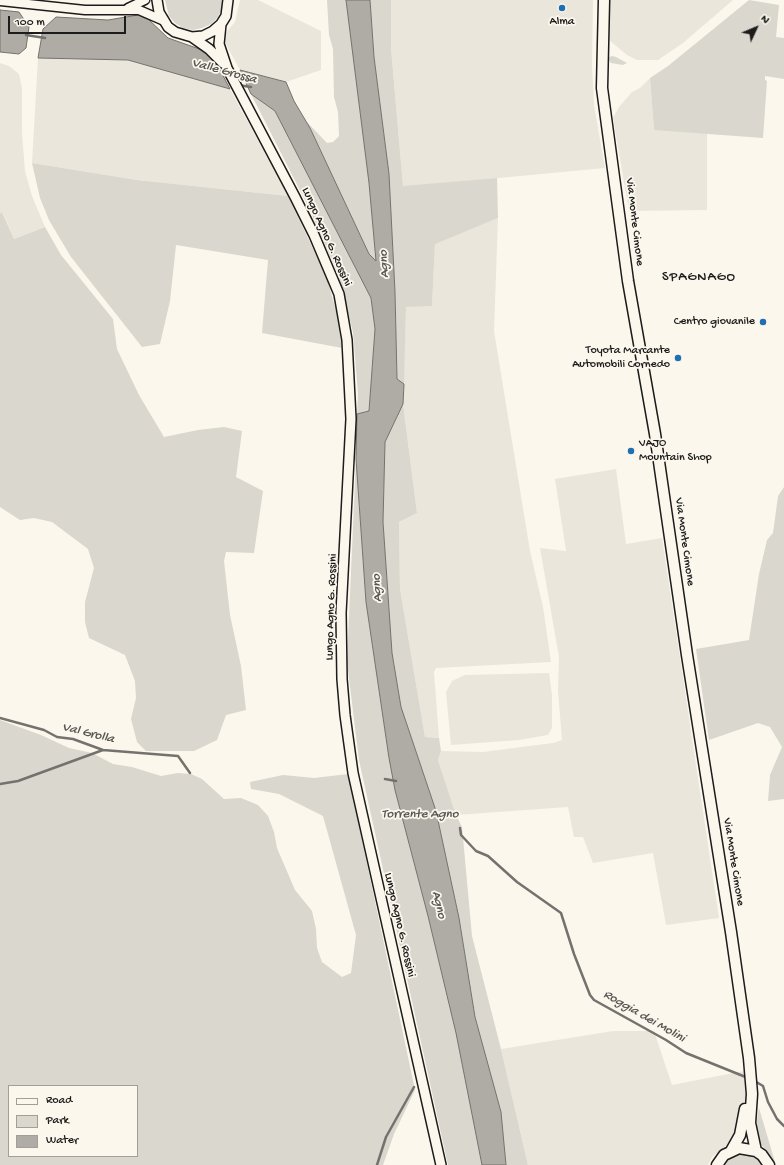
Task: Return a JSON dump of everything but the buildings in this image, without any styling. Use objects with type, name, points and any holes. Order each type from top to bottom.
[{"type":"main road","points":[[157,0],[162,20],[175,32],[192,37],[209,49],[227,68]]},
{"type":"main road","points":[[192,37],[203,36],[213,31],[221,24],[226,16],[228,0]]},
{"type":"main road","name":"Via Monte Cimone","points":[[604,0],[602,88],[628,281],[656,434],[688,662],[731,932],[749,1058],[752,1094],[750,1123],[756,1151]]},
{"type":"main road","points":[[221,24],[219,44],[227,68]]},
{"type":"main road","name":"Lungo Agno G. Rossini","points":[[227,68],[314,235],[339,294],[347,340],[352,419],[341,613],[342,679],[345,715],[353,773],[441,1165]]},
{"type":"main road","name":"Via Monte Cimone","points":[[717,1165],[724,1156],[731,1151],[742,1129],[746,1092],[751,1086]]},
{"type":"main road","points":[[731,1151],[739,1148],[756,1151],[762,1155],[768,1165]]},
{"type":"street","points":[[127,9],[145,0]]},
{"type":"street","points":[[0,1],[84,10],[139,10],[162,20]]},
{"type":"shaded area","points":[[240,0],[258,0],[321,31],[321,70],[286,82],[240,70],[222,37],[235,22]]},
{"type":"shaded area","points":[[390,0],[593,0],[592,66],[594,105],[605,168],[403,187],[391,48]]},
{"type":"shaded area","points":[[610,0],[733,0],[683,43],[658,60],[637,60],[627,55],[609,40]]},
{"type":"shaded area","points":[[38,58],[128,60],[230,89],[288,196],[137,180],[32,163]]},
{"type":"shaded area","points":[[0,63],[9,66],[19,74],[22,88],[22,133],[25,171],[32,196],[45,227],[14,239],[3,213],[0,214]]},
{"type":"shaded area","points":[[650,78],[654,130],[707,130],[707,210],[629,211],[613,118],[619,107],[632,92],[640,88]]},
{"type":"shaded area","points":[[498,218],[494,331],[530,551],[543,607],[551,662],[436,668],[434,672],[439,738],[425,737],[400,589],[399,522],[417,513],[403,404],[406,307],[432,305],[435,243]]},
{"type":"shaded area","points":[[616,469],[626,544],[662,538],[719,918],[666,925],[653,853],[593,863],[583,837],[574,837],[568,807],[456,815],[438,760],[441,751],[483,752],[553,743],[562,740],[558,691],[559,657],[540,548],[566,551],[555,479]]},
{"type":"shaded area","points":[[549,673],[552,695],[552,728],[548,735],[519,740],[451,745],[446,692],[452,681],[465,675]]},
{"type":"shaded area","points":[[613,1031],[654,1031],[672,1085],[744,1071],[753,1109],[727,1145],[712,1157],[708,1165],[528,1165],[501,1049]]},
{"type":"green space","points":[[165,0],[223,0],[222,9],[218,17],[211,24],[193,30],[183,28],[175,23],[169,16]]},
{"type":"green space","points":[[327,0],[346,0],[369,183],[376,261],[369,254],[307,122],[327,143],[333,142],[339,136],[338,112],[334,97],[333,49],[329,35]]},
{"type":"green space","points":[[370,0],[391,0],[391,48],[403,186],[497,178],[498,218],[435,244],[432,306],[406,307],[404,384],[397,380],[395,292],[389,174],[374,57]]},
{"type":"green space","points":[[749,0],[779,5],[776,37],[784,38],[784,79],[765,76],[765,80],[767,81],[763,138],[654,130],[650,78],[668,66]]},
{"type":"green space","points":[[612,56],[627,63],[623,65],[611,63],[607,58]]},
{"type":"green space","points":[[251,94],[275,111],[371,298],[375,329],[369,411],[357,414],[358,394],[353,332],[338,274],[309,208]]},
{"type":"green space","points":[[32,163],[137,180],[288,196],[327,278],[336,311],[342,348],[262,333],[268,260],[176,245],[170,301],[160,344],[142,347],[71,257],[59,237],[49,220],[40,198]]},
{"type":"green space","points":[[2,212],[14,239],[45,227],[61,255],[113,319],[117,349],[139,395],[164,437],[198,430],[224,427],[242,431],[236,477],[263,491],[254,553],[226,552],[224,561],[230,615],[241,666],[246,710],[226,715],[217,740],[194,751],[146,751],[137,742],[131,719],[136,698],[135,681],[125,655],[89,638],[85,622],[85,602],[94,568],[88,549],[52,522],[34,518],[20,520],[0,507],[0,214]]},
{"type":"green space","points":[[403,404],[417,513],[399,522],[400,589],[425,737],[439,738],[441,751],[438,760],[456,815],[462,827],[472,936],[501,1049],[528,1165],[506,1165],[501,1112],[475,1017],[459,918],[436,811],[401,707],[392,653],[383,522],[385,442]]},
{"type":"green space","points":[[356,459],[366,602],[389,758],[395,790],[428,916],[456,1033],[482,1165],[448,1165],[359,760],[347,662]]},
{"type":"green space","points":[[784,487],[784,799],[768,801],[770,775],[782,747],[770,727],[758,723],[709,740],[696,649],[749,640],[759,574],[767,540],[773,533],[778,496]]},
{"type":"green space","points":[[0,720],[41,735],[69,748],[92,753],[113,764],[132,767],[161,776],[178,773],[191,774],[202,779],[224,799],[241,798],[258,805],[268,816],[274,832],[277,848],[295,890],[312,911],[316,929],[317,948],[322,962],[342,977],[351,973],[356,935],[323,816],[279,794],[251,789],[250,782],[283,775],[314,778],[348,774],[415,1090],[394,1134],[383,1165],[0,1165]]},
{"type":"green space","points":[[759,1108],[775,1162],[760,1143],[757,1134],[756,1127]]},
{"type":"green space","points":[[742,1154],[756,1157],[763,1165],[725,1165],[729,1159]]},
{"type":"water","name":"Torrente Agno","points":[[346,0],[370,0],[374,57],[389,174],[395,292],[397,379],[404,384],[403,404],[385,442],[383,522],[392,653],[401,707],[436,811],[459,918],[475,1017],[501,1112],[506,1165],[482,1165],[456,1033],[428,916],[395,790],[389,758],[366,602],[356,459],[357,414],[369,411],[375,329],[371,298],[275,111],[251,94],[240,70],[286,82],[294,101],[310,128],[369,254],[376,261],[369,183]]},
{"type":"water","points":[[0,10],[19,12],[29,27],[26,48],[19,54],[0,52]]},
{"type":"water","points":[[138,15],[148,19],[168,38],[205,51],[216,62],[230,89],[128,60],[38,58],[43,29],[56,17],[108,20]]},
{"type":"waterway","name":"Valle Grossa","points":[[26,35],[45,38]]},
{"type":"waterway","name":"Valle Grossa","points":[[238,85],[251,87]]},
{"type":"waterway","name":"Val Grolla","points":[[0,718],[44,730],[57,737],[73,739],[103,750],[178,756],[190,773]]},
{"type":"waterway","points":[[0,784],[18,781],[103,750]]},
{"type":"waterway","name":"Val Grolla","points":[[385,779],[396,781]]},
{"type":"waterway","name":"Roggia dei Molini","points":[[460,828],[461,835],[476,851],[488,856],[517,882],[561,913],[574,954],[590,995],[594,1000],[666,1040],[686,1053],[748,1078]]},
{"type":"waterway","name":"Roggia dei Molini","points":[[753,1080],[763,1086],[768,1102],[777,1119],[784,1126]]},
{"type":"waterway","points":[[377,1165],[386,1137],[414,1087]]},
{"type":"place","name":"Alma","points":[[562,8]]},
{"type":"place","name":"Centro giovanile","points":[[763,322]]},
{"type":"place","name":"Toyota Marcante Automobili Cornedo","points":[[678,358]]},
{"type":"place","name":"VAJO Mountain Shop","points":[[631,451]]},
{"type":"district","name":"SPAGNAGO","points":[[699,278]]},
{"type":"water label","name":"Agno","points":[[385,264]]},
{"type":"water label","name":"Agno","points":[[378,588]]},
{"type":"water label","name":"Agno","points":[[438,905]]}]
